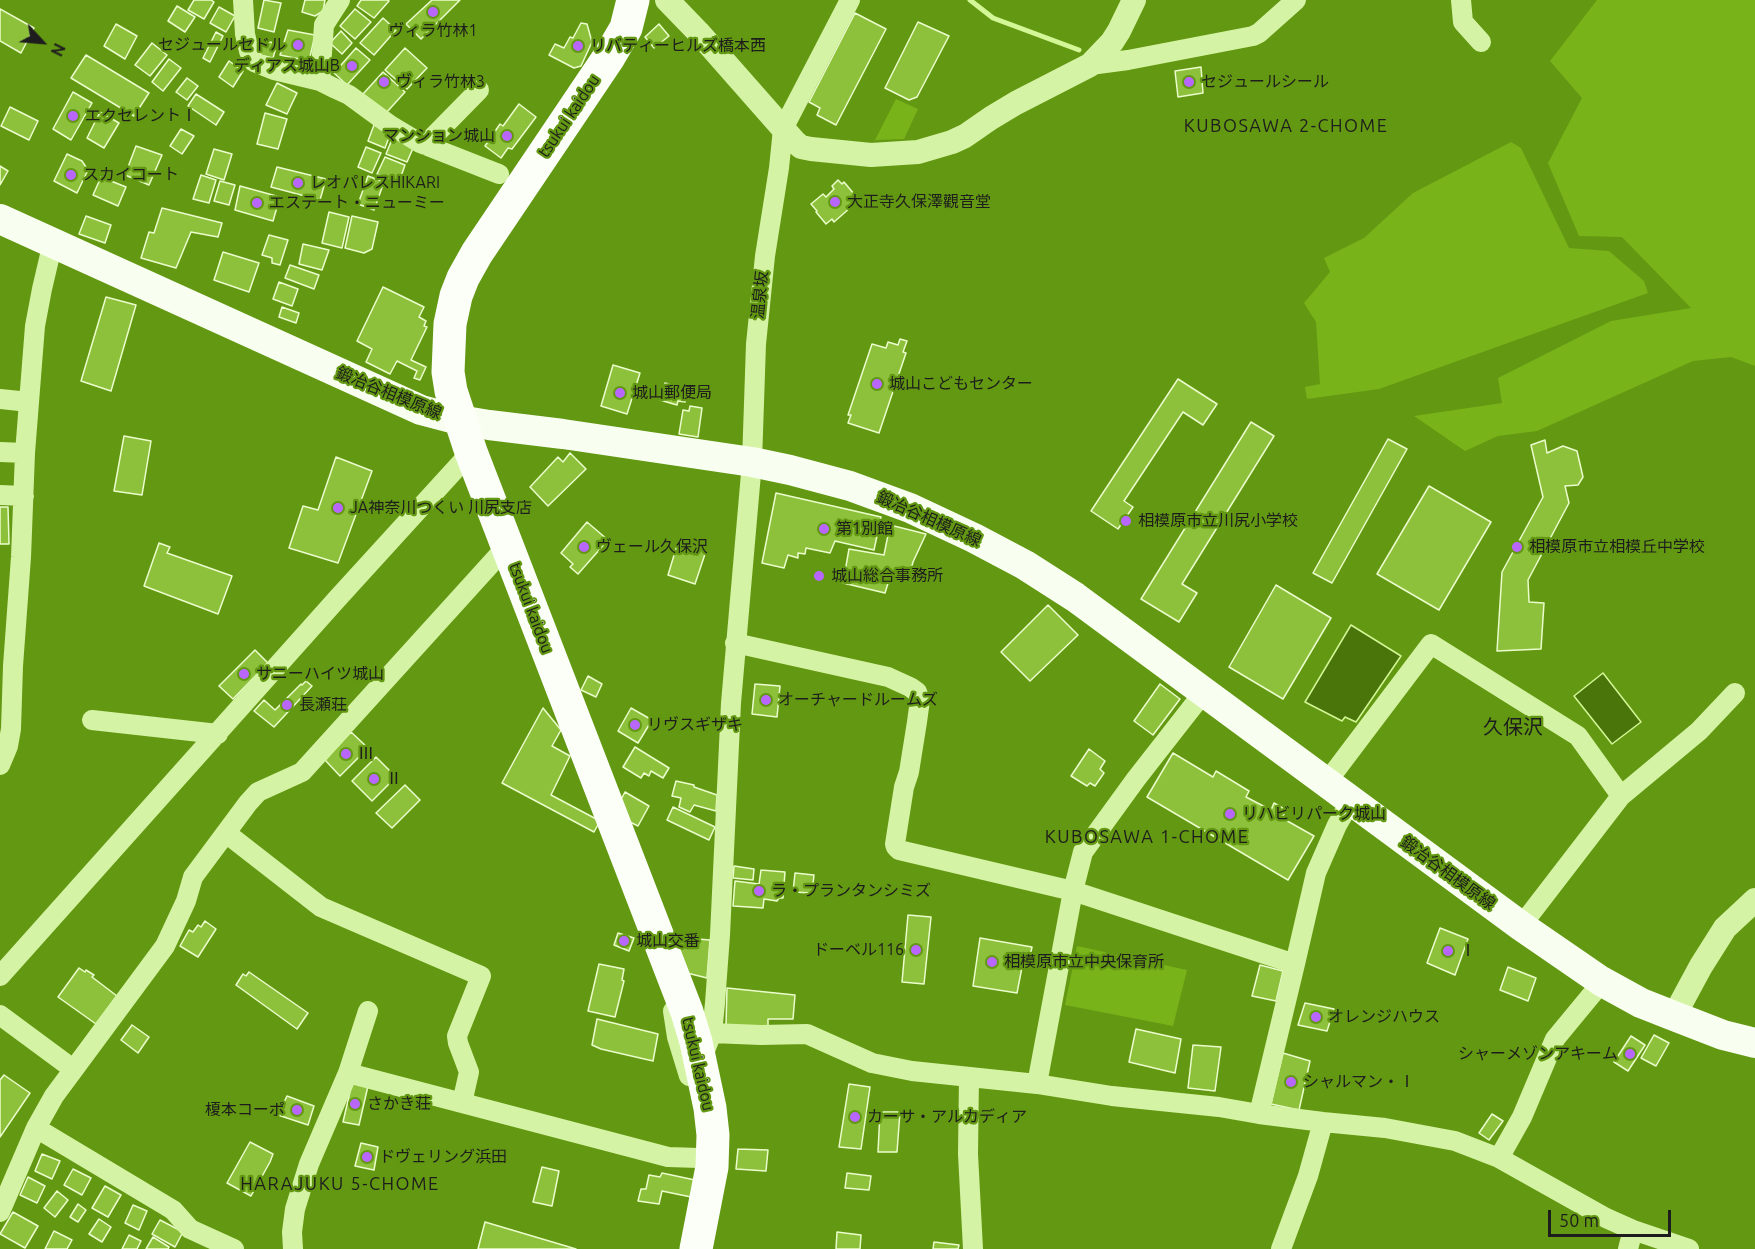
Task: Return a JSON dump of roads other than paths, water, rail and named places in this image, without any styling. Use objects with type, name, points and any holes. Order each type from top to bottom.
[{"type":"highway","name":"tsukui kaidou","points":[[633,0],[626,28],[615,47],[477,253],[459,287],[448,340],[450,385],[459,420],[471,452],[675,983],[687,1012],[706,1046],[713,1135],[712,1156],[696,1249]]},
{"type":"main road","name":"鍛冶谷相模原線","points":[[0,219],[406,403],[438,414],[489,425],[752,462],[790,470],[850,486],[910,508],[974,538],[1025,565],[1075,597],[1521,926],[1601,981],[1641,1003],[1723,1035],[1755,1042]]},
{"type":"street","points":[[243,0],[244,34],[254,62],[274,70],[320,81],[349,95],[390,125],[425,145],[499,174]]},
{"type":"street","points":[[320,81],[324,25],[340,0]]},
{"type":"street","points":[[667,0],[698,32],[788,136],[801,147],[871,155],[929,150],[965,136],[1016,103],[1090,65],[1112,42],[1134,0]]},
{"type":"street","points":[[783,129],[850,0]]},
{"type":"street","points":[[1090,65],[1253,36],[1296,0]]},
{"type":"street","points":[[1461,0],[1463,22],[1482,42]]},
{"type":"street","points":[[425,145],[479,90]]},
{"type":"street","name":"温泉坂","points":[[706,1046],[720,935],[729,733],[752,462],[760,294],[783,129]]},
{"type":"street","points":[[0,765],[8,746],[11,729],[6,667],[21,557],[25,453],[36,326],[53,242]]},
{"type":"street","points":[[0,399],[29,402]]},
{"type":"street","points":[[0,452],[25,453]]},
{"type":"street","points":[[0,976],[471,452]]},
{"type":"street","points":[[0,495],[24,495]]},
{"type":"street","points":[[0,1212],[36,1128],[54,1096],[165,946],[186,901],[193,877],[248,803],[258,792],[302,772],[507,546]]},
{"type":"street","points":[[735,644],[888,678],[917,692],[920,699],[916,731],[895,843],[899,850],[1072,891],[1295,964]]},
{"type":"street","points":[[1326,783],[1431,644],[1578,736],[1621,796]]},
{"type":"street","points":[[1037,1084],[1072,891],[1083,852],[1204,692]]},
{"type":"street","points":[[1521,926],[1621,796],[1699,731],[1735,693]]},
{"type":"street","points":[[92,720],[218,734]]},
{"type":"street","points":[[1259,1114],[1316,873],[1326,848],[1351,801]]},
{"type":"street","points":[[226,833],[321,907],[481,976],[457,1036],[469,1072],[462,1103]]},
{"type":"street","points":[[1674,1016],[1725,928],[1755,900]]},
{"type":"street","points":[[1499,1158],[1527,1107],[1555,1039],[1601,981]]},
{"type":"street","points":[[675,983],[673,1011],[684,1063],[691,1082],[710,1108]]},
{"type":"street","points":[[293,1249],[292,1232],[295,1209],[309,1164],[348,1073],[368,1011]]},
{"type":"street","points":[[0,1015],[73,1069]]},
{"type":"street","points":[[706,1046],[761,1035],[807,1034],[881,1066],[1385,1128],[1455,1141],[1499,1158],[1606,1218],[1630,1239],[1689,1249]]},
{"type":"street","points":[[348,1073],[668,1156],[699,1158],[712,1156]]},
{"type":"street","points":[[969,1077],[968,1154],[973,1249]]},
{"type":"street","points":[[1281,1249],[1308,1176],[1323,1122]]},
{"type":"street","points":[[36,1128],[173,1210],[190,1229],[234,1249]]},
{"type":"waterway","points":[[970,0],[993,18],[1079,50]]},
{"type":"place","name":"ヴィラ竹林1","points":[[433,12]]},
{"type":"place","name":"セジュールセドル","points":[[298,45]]},
{"type":"place","name":"リバティーヒルズ橋本西","points":[[578,46]]},
{"type":"place","name":"ディアス城山B","points":[[352,66]]},
{"type":"place","name":"ヴィラ竹林3","points":[[384,82]]},
{"type":"place","name":"セジュールシール","points":[[1189,82]]},
{"type":"place","name":"エクセレントⅠ","points":[[73,116]]},
{"type":"place","name":"マンション城山","points":[[507,136]]},
{"type":"place","name":"スカイコート","points":[[71,175]]},
{"type":"place","name":"レオパレスHIKARI","points":[[298,183]]},
{"type":"place","name":"大正寺久保澤觀音堂","points":[[835,202]]},
{"type":"place","name":"エステート・ニューミー","points":[[257,203]]},
{"type":"place","name":"城山こどもセンター","points":[[877,384]]},
{"type":"place","name":"城山郵便局","points":[[620,393]]},
{"type":"place","name":"JA神奈川つくい 川尻支店","points":[[338,508]]},
{"type":"place","name":"相模原市立川尻小学校","points":[[1126,521]]},
{"type":"place","name":"第1別館","points":[[824,529]]},
{"type":"place","name":"ヴェール久保沢","points":[[584,547]]},
{"type":"place","name":"相模原市立相模丘中学校","points":[[1517,547]]},
{"type":"place","name":"城山総合事務所","points":[[819,576]]},
{"type":"place","name":"サニーハイツ城山","points":[[244,674]]},
{"type":"place","name":"オーチャードルームズ","points":[[766,700]]},
{"type":"place","name":"長瀬荘","points":[[287,705]]},
{"type":"place","name":"リヴスギザキ","points":[[635,725]]},
{"type":"place","name":"Ⅲ","points":[[346,754]]},
{"type":"place","name":"Ⅱ","points":[[374,779]]},
{"type":"place","name":"リハビリパーク城山","points":[[1230,814]]},
{"type":"place","name":"ラ・プランタンシミズ","points":[[759,891]]},
{"type":"place","name":"城山交番","points":[[624,941]]},
{"type":"place","name":"ドーベル116","points":[[916,950]]},
{"type":"place","name":"Ⅰ","points":[[1448,951]]},
{"type":"place","name":"相模原市立中央保育所","points":[[992,962]]},
{"type":"place","name":"オレンジハウス","points":[[1316,1017]]},
{"type":"place","name":"シャーメゾンアキーム","points":[[1630,1054]]},
{"type":"place","name":"シャルマン・Ⅰ","points":[[1291,1082]]},
{"type":"place","name":"さかき荘","points":[[355,1104]]},
{"type":"place","name":"榎本コーポ","points":[[297,1110]]},
{"type":"place","name":"カーサ・アルカディア","points":[[855,1117]]},
{"type":"place","name":"ドヴェリング浜田","points":[[367,1157]]},
{"type":"district","name":"KUBOSAWA 2-CHOME","points":[[1286,126]]},
{"type":"district","name":"久保沢","points":[[1513,727]]},
{"type":"district","name":"KUBOSAWA 1-CHOME","points":[[1147,837]]},
{"type":"district","name":"HARAJUKU 5-CHOME","points":[[340,1184]]}]
